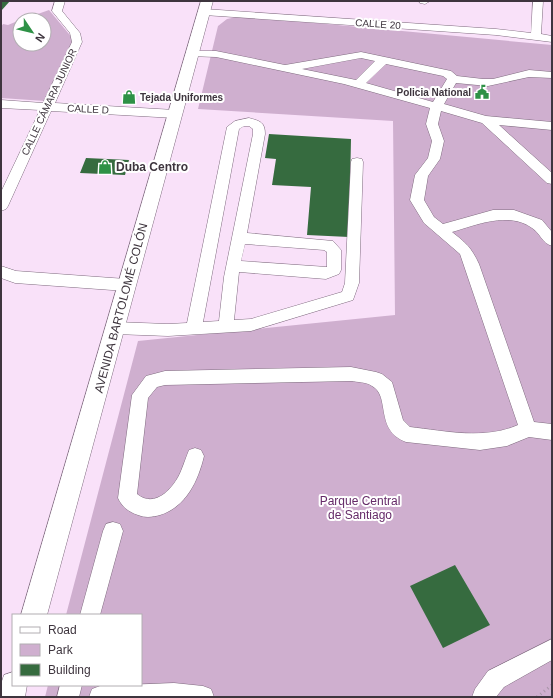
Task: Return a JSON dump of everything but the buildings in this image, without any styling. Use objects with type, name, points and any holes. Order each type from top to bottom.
[{"type":"main road","name":"AVENIDA BARTOLOMÉ COLÓN","points":[[34,614],[206,6]]},
{"type":"main road","points":[[11,697],[14,686]]},
{"type":"street","name":"CALLE CÁMARA JUNIOR","points":[[1,206],[77,42],[75,33],[57,11],[60,1]]},
{"type":"street","points":[[536,36],[538,1]]},
{"type":"street","name":"CALLE 20","points":[[206,6],[536,36],[552,39]]},
{"type":"street","points":[[192,54],[216,54],[286,68],[358,85],[486,120],[552,126]]},
{"type":"street","points":[[286,68],[355,55],[384,59],[447,73],[453,79],[475,82],[494,82],[522,74],[552,74]]},
{"type":"street","points":[[358,85],[384,59]]},
{"type":"street","points":[[453,79],[436,106],[432,124],[438,141],[434,159],[422,175],[417,200],[429,220],[466,251],[472,264],[528,429]]},
{"type":"street","name":"CALLE D","points":[[1,104],[175,114]]},
{"type":"street","points":[[486,120],[552,180]]},
{"type":"street","points":[[194,328],[233,127],[245,122],[253,123],[258,127],[259,134],[233,266],[226,326]]},
{"type":"street","points":[[115,328],[168,330],[251,325],[348,296],[352,283],[357,162]]},
{"type":"street","points":[[440,230],[493,215],[514,215],[537,224],[552,241]]},
{"type":"street","points":[[233,266],[326,273],[334,270],[334,250],[328,245],[239,238]]},
{"type":"street","points":[[1,272],[16,278],[126,285]]},
{"type":"street","points":[[195,456],[192,470],[185,484],[170,502],[155,508],[141,508],[127,498],[140,395],[152,381],[165,378],[351,374],[376,379],[386,387],[395,424],[406,434],[480,442],[507,438],[528,429],[552,432]]},
{"type":"street","points":[[90,614],[113,531]]},
{"type":"street","points":[[483,697],[496,679],[552,649]]},
{"type":"street","points":[[68,697],[71,686]]},
{"type":"street","points":[[100,697],[174,694],[203,697]]},
{"type":"path","points":[[537,697],[552,685]]},
{"type":"green space","points":[[52,14],[74,40],[45,101],[1,98],[1,27],[3,24],[8,25],[12,23],[12,52],[52,52]]},
{"type":"green space","name":"Parque Central de Santiago","points":[[241,16],[552,45],[552,697],[45,697],[48,686],[142,686],[142,614],[66,614],[138,341],[395,315],[393,121],[198,109],[218,26],[227,19]]},
{"type":"place","name":"Policia National","points":[[482,92]]},
{"type":"place","name":"Tejada Uniformes","points":[[129,97]]},
{"type":"place","name":"Duba Centro","points":[[105,167]]}]
